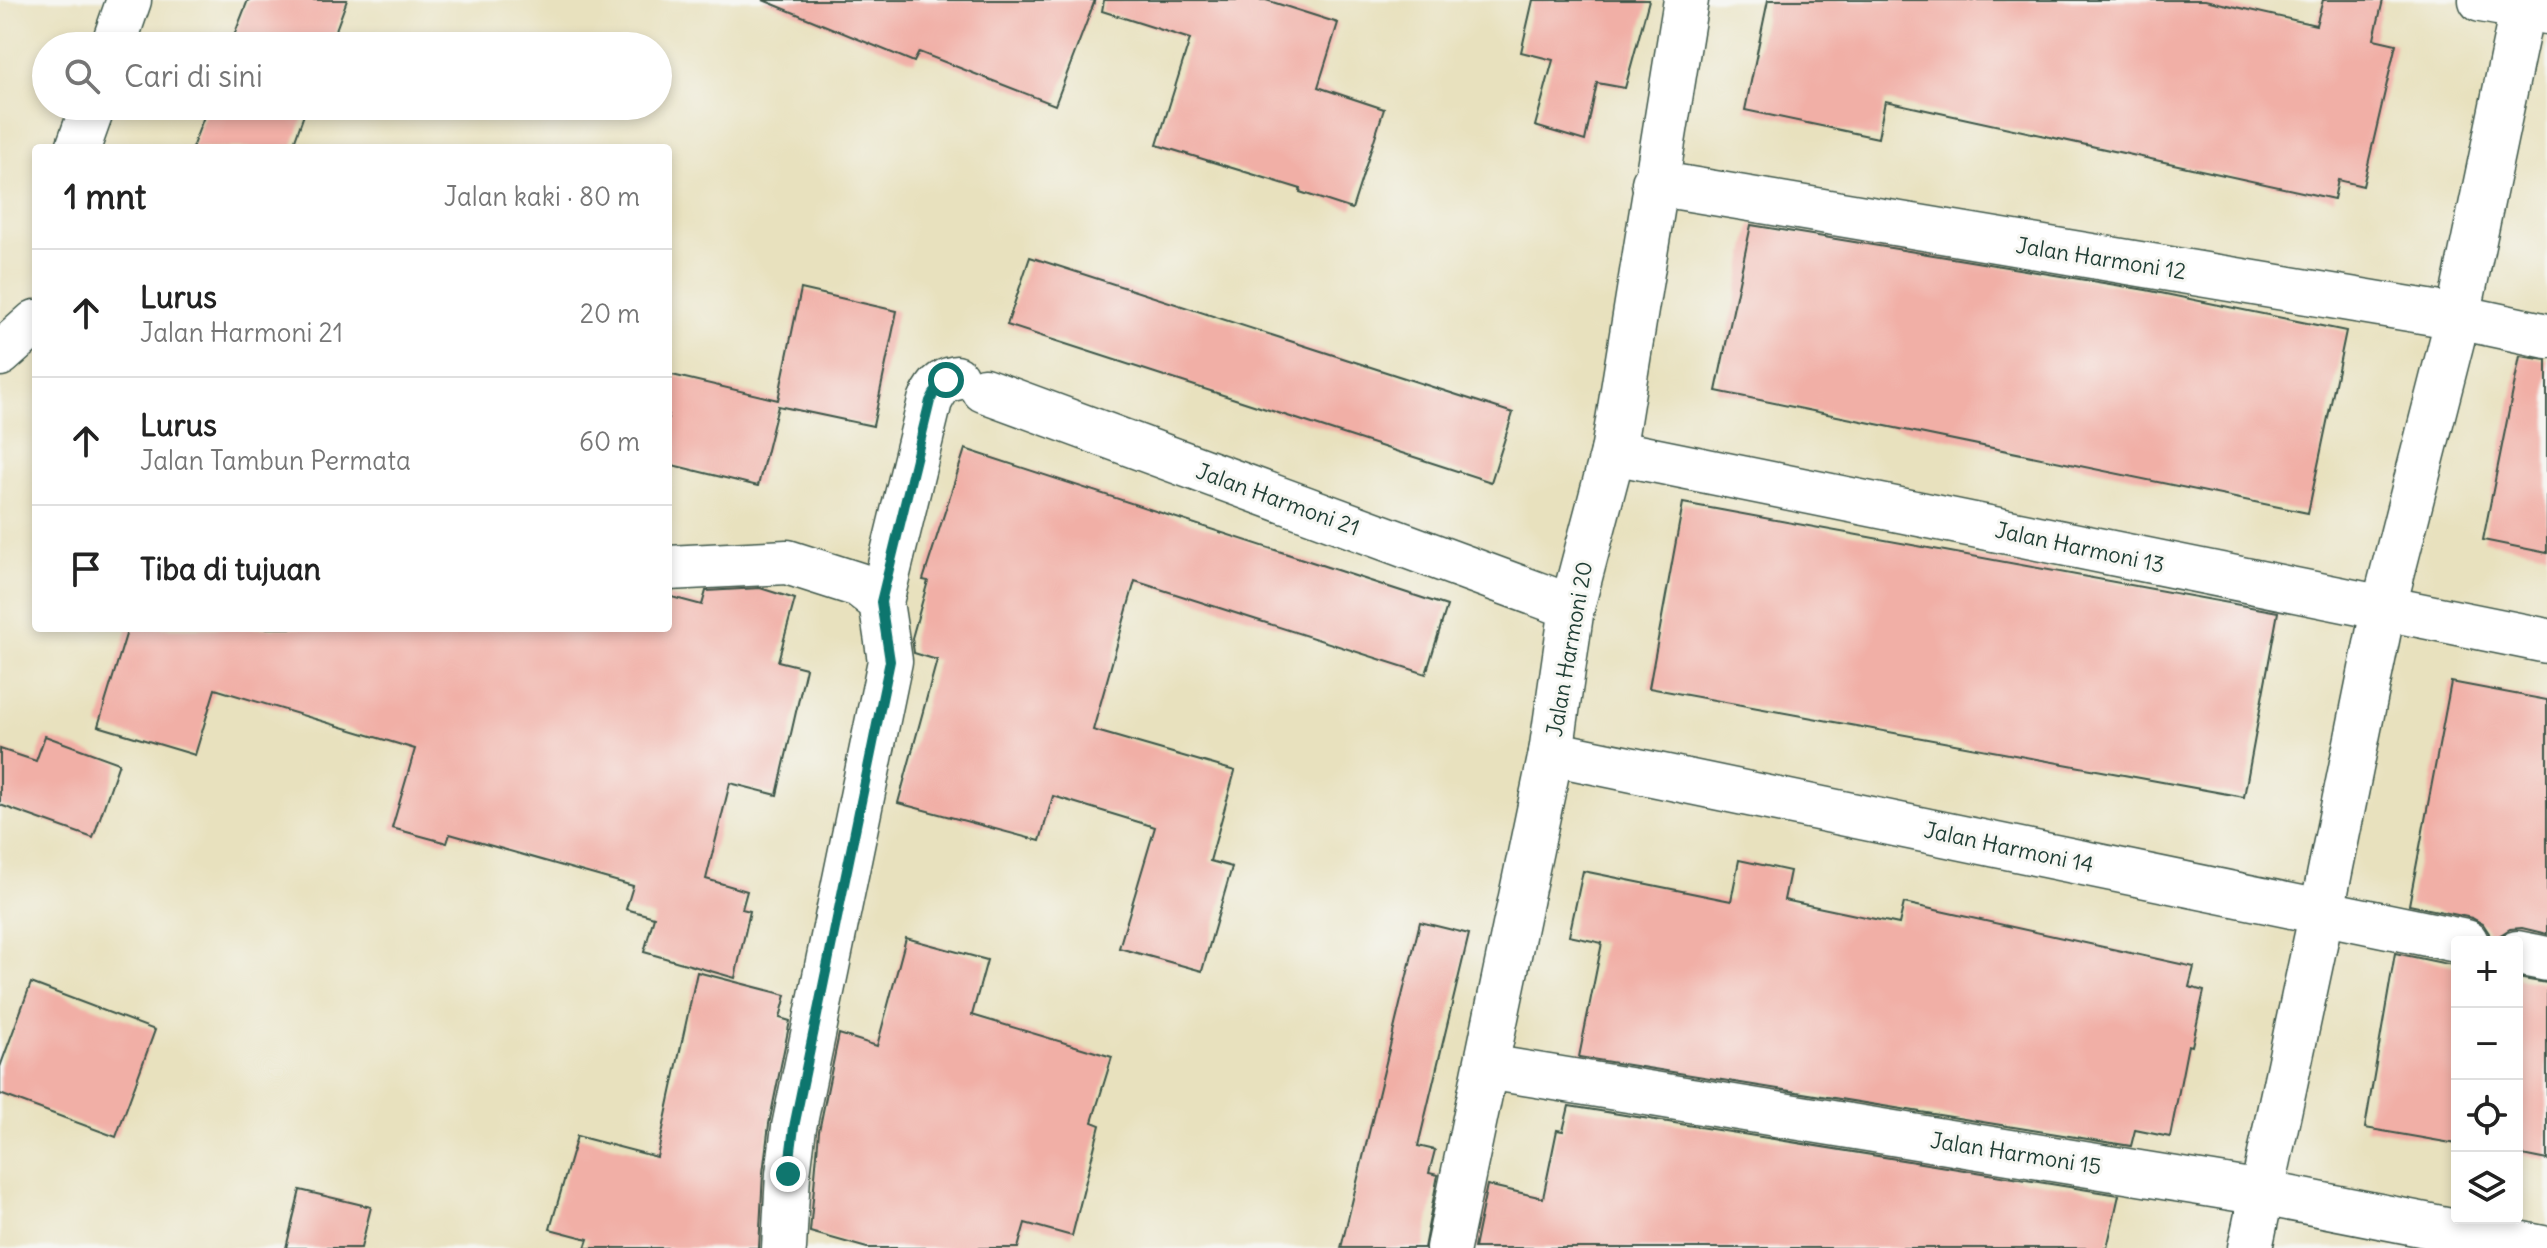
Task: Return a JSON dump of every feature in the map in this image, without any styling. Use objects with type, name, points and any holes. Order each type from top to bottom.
[{"type":"street","points":[[118,32],[129,0]]},
{"type":"street","name":"Jalan Harmoni 20","points":[[1448,1248],[1551,753],[1572,607],[1613,452],[1654,183],[1686,0]]},
{"type":"street","points":[[2250,1248],[2383,610],[2458,317],[2532,6],[2481,0]]},
{"type":"street","points":[[79,144],[88,120]]},
{"type":"street","name":"Jalan Harmoni 12","points":[[1654,183],[2458,317],[2547,336]]},
{"type":"street","points":[[0,354],[32,326]]},
{"type":"street","name":"Jalan Harmoni 21","points":[[881,602],[930,401],[938,386],[946,380],[970,384],[1572,607]]},
{"type":"street","name":"Jalan Harmoni 13","points":[[1613,452],[2547,641]]},
{"type":"street","points":[[672,568],[787,562],[859,585],[881,602],[890,661],[794,1127],[784,1248]]},
{"type":"street","name":"Jalan Harmoni 14","points":[[1551,753],[2451,939]]},
{"type":"street","points":[[2523,954],[2547,959]]},
{"type":"street","name":"Jalan Harmoni 15","points":[[1487,1067],[2262,1193],[2543,1248]]},
{"type":"building","points":[[248,0],[347,0],[335,32],[235,32]]},
{"type":"building","points":[[763,0],[1095,0],[1055,105],[919,52],[914,62]]},
{"type":"building","points":[[1104,0],[1266,0],[1338,23],[1318,87],[1384,109],[1352,209],[1300,192],[1301,189],[1157,145],[1190,39],[1102,11]]},
{"type":"building","points":[[1533,0],[1649,0],[1625,88],[1597,83],[1585,141],[1535,126],[1553,60],[1521,52]]},
{"type":"building","points":[[1768,0],[2205,0],[2316,25],[2323,0],[2383,0],[2374,39],[2396,44],[2363,186],[2338,180],[2334,199],[1885,101],[1878,138],[1745,110]]},
{"type":"building","points":[[203,120],[302,120],[293,144],[194,144]]},
{"type":"building","points":[[1751,225],[2146,290],[2346,331],[2308,513],[1716,391]]},
{"type":"building","points":[[1030,257],[1513,413],[1491,482],[1007,325]]},
{"type":"building","points":[[801,289],[897,311],[873,426],[778,406],[758,486],[672,465],[672,375],[778,400]]},
{"type":"building","points":[[2520,356],[2547,360],[2547,553],[2483,540]]},
{"type":"building","points":[[965,449],[1447,606],[1426,674],[1135,581],[1093,730],[1235,771],[1210,861],[1232,867],[1202,971],[1119,948],[1155,827],[1053,796],[1040,841],[898,803],[937,660],[914,653],[912,638],[928,581],[923,580]]},
{"type":"building","points":[[1683,503],[2278,612],[2244,797],[1649,688]]},
{"type":"building","points":[[760,588],[795,599],[778,661],[806,668],[777,795],[730,783],[706,879],[747,891],[742,909],[750,911],[735,978],[644,952],[654,917],[626,909],[633,886],[450,834],[447,843],[392,828],[415,749],[215,689],[195,755],[98,726],[127,632],[672,632],[672,597],[702,605],[706,591]]},
{"type":"building","points":[[2451,682],[2547,700],[2547,934],[2522,928],[2489,936],[2483,924],[2472,918],[2409,905]]},
{"type":"building","points":[[45,736],[119,763],[93,838],[0,805],[0,749],[36,761]]},
{"type":"building","points":[[1739,860],[1790,871],[1784,900],[1899,924],[1904,903],[2194,967],[2189,987],[2204,991],[2192,1046],[2188,1045],[2170,1137],[2135,1130],[2131,1146],[1579,1057],[1602,943],[1569,936],[1583,871],[1731,901]]},
{"type":"building","points":[[1420,922],[1469,934],[1418,1146],[1435,1150],[1429,1173],[1438,1175],[1424,1248],[1341,1248]]},
{"type":"building","points":[[906,938],[987,960],[972,1015],[1112,1057],[1092,1122],[1100,1125],[1072,1236],[1025,1223],[1018,1248],[867,1248],[810,1232],[819,1131],[839,1034],[877,1046]]},
{"type":"building","points":[[2395,953],[2451,965],[2451,1143],[2365,1128]]},
{"type":"building","points":[[697,972],[786,995],[780,1018],[790,1021],[769,1124],[759,1248],[585,1248],[588,1239],[550,1229],[577,1136],[657,1157]]},
{"type":"building","points":[[2523,979],[2547,983],[2547,1160],[2523,1155]]},
{"type":"building","points":[[31,983],[155,1030],[116,1137],[0,1094],[0,1067]]},
{"type":"building","points":[[1569,1106],[2119,1195],[2107,1248],[1474,1248],[1487,1185],[1543,1198],[1557,1130],[1563,1131]]},
{"type":"building","points":[[300,1190],[371,1207],[361,1248],[286,1248]]},
{"type":"route","points":[[788,1174],[794,1127],[890,661],[881,602],[930,401],[938,386],[946,380]]}]
